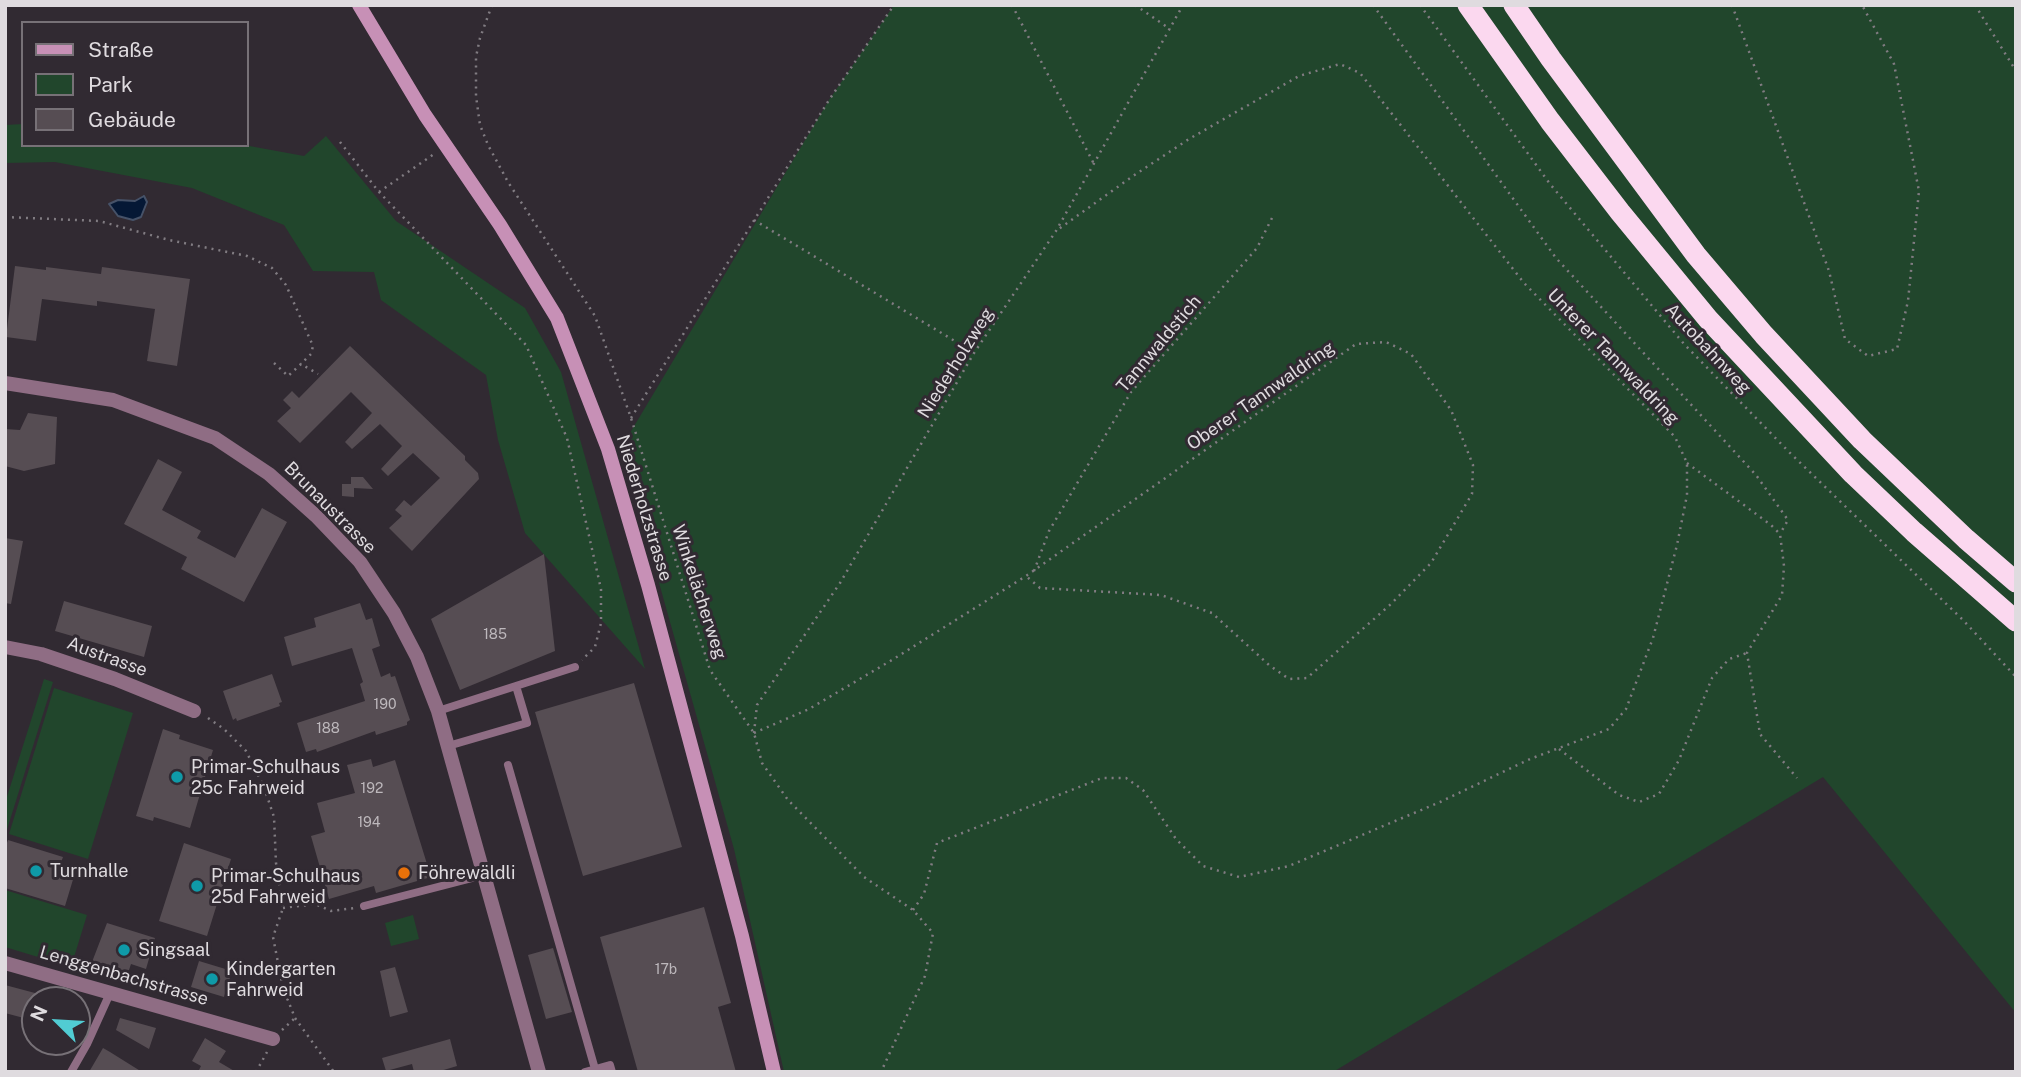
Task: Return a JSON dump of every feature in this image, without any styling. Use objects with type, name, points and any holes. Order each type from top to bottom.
[{"type":"highway","points":[[1468,5],[1581,162],[1716,328],[1853,474],[1914,532],[2016,621]]},
{"type":"highway","points":[[1501,5],[1603,150],[1668,234],[1696,254]]},
{"type":"highway","points":[[1514,5],[1558,70],[1696,254],[1765,335],[1862,440],[1966,539],[2016,582]]},
{"type":"main road","name":"Niederholzstrasse","points":[[359,5],[393,64],[500,225],[557,318],[608,449],[648,585],[736,911],[774,1072]]},
{"type":"street","name":"Brunaustrasse","points":[[5,383],[113,400],[215,438],[269,474],[316,516],[360,562],[394,613],[417,657],[438,711],[539,1072]]},
{"type":"street","name":"Austrasse","points":[[5,647],[41,654],[115,678],[194,710]]},
{"type":"street","name":"Lenggenbachstrasse","points":[[5,963],[273,1039]]},
{"type":"lane","points":[[438,711],[575,667]]},
{"type":"lane","points":[[448,746],[527,723],[516,686]]},
{"type":"lane","points":[[508,765],[595,1069]]},
{"type":"lane","points":[[364,906],[484,874]]},
{"type":"lane","points":[[71,1072],[111,992]]},
{"type":"lane","points":[[585,1072],[610,1065],[611,1072]]},
{"type":"path","name":"Winkelächerweg","points":[[492,5],[476,57],[476,96],[480,125],[503,173],[596,316],[710,670],[754,733],[762,763],[788,800],[864,877],[913,909]]},
{"type":"path","points":[[631,418],[829,100],[894,5]]},
{"type":"path","points":[[1012,5],[1094,164]]},
{"type":"path","points":[[1135,5],[1170,29]]},
{"type":"path","name":"Niederholzweg","points":[[754,733],[757,705],[840,583],[974,353],[1056,231],[1183,5]]},
{"type":"path","points":[[1373,5],[1556,258],[1756,475],[1788,520],[1780,534],[1784,566],[1782,595],[1747,653],[1730,659],[1712,678],[1679,760],[1659,794],[1639,802],[1619,795],[1559,749]]},
{"type":"path","name":"Autobahnweg","points":[[1420,5],[1550,184],[1684,344],[1789,452],[1963,620],[2016,677]]},
{"type":"path","points":[[1732,5],[1829,271],[1845,339],[1868,356],[1896,349],[1908,301],[1919,191],[1895,64],[1862,5]]},
{"type":"path","points":[[1975,5],[2016,71]]},
{"type":"path","name":"Unterer Tannwaldring","points":[[913,909],[924,894],[937,843],[1102,778],[1126,778],[1143,790],[1177,839],[1203,866],[1239,877],[1289,866],[1440,802],[1530,759],[1609,729],[1626,709],[1653,638],[1687,495],[1687,463],[1675,437],[1524,283],[1360,73],[1340,64],[1299,76],[1189,139],[1056,231]]},
{"type":"path","points":[[340,142],[379,192],[526,345],[567,438],[601,589],[601,623],[594,647],[575,667]]},
{"type":"path","points":[[379,192],[446,146]]},
{"type":"path","name":"Tannwaldstich","points":[[1034,570],[1049,531],[1131,392],[1257,248],[1274,214]]},
{"type":"path","points":[[5,217],[99,221],[169,240],[247,256],[272,268],[286,285],[313,346],[311,354],[288,376],[274,363]]},
{"type":"path","points":[[754,220],[974,353]]},
{"type":"path","name":"Oberer Tannwaldring","points":[[754,733],[809,709],[1026,576],[1356,344],[1386,342],[1411,354],[1451,410],[1473,465],[1472,494],[1431,563],[1391,604],[1307,678],[1289,679],[1269,665],[1212,613],[1161,595],[1040,588],[1026,576]]},
{"type":"path","points":[[301,364],[318,374]]},
{"type":"path","points":[[1687,463],[1780,534]]},
{"type":"path","points":[[1747,653],[1760,734],[1797,778]]},
{"type":"path","points":[[194,710],[224,729],[246,751],[264,787],[274,817],[276,863],[283,908],[273,937],[284,988],[295,1018],[334,1072]]},
{"type":"path","points":[[283,908],[315,904],[331,911],[364,906]]},
{"type":"path","points":[[881,1072],[925,976],[933,933],[913,909]]},
{"type":"path","points":[[256,1072],[273,1039]]},
{"type":"green space","points":[[894,5],[2016,5],[2016,1013],[1823,777],[1333,1072],[784,1072],[734,849],[621,448],[829,100]]},
{"type":"green space","points":[[21,124],[21,147],[248,146],[304,156],[326,136],[396,221],[525,308],[561,372],[645,669],[525,533],[498,440],[486,375],[381,300],[374,272],[313,271],[284,225],[192,188],[55,162],[5,163],[5,125]]},
{"type":"green space","points":[[44,679],[53,682],[5,836],[5,803]]},
{"type":"green space","points":[[54,688],[133,713],[88,859],[9,834]]},
{"type":"green space","points":[[5,890],[87,915],[71,967],[5,947]]},
{"type":"green space","points":[[413,915],[419,939],[391,946],[385,923]]},
{"type":"water","points":[[144,196],[147,202],[141,217],[133,220],[118,216],[109,204],[118,200],[135,201]]},
{"type":"building","points":[[15,266],[101,274],[102,267],[190,279],[177,366],[147,361],[155,309],[97,301],[97,306],[42,299],[36,341],[6,337]]},
{"type":"building","points":[[350,346],[465,456],[465,460],[478,473],[479,479],[412,551],[389,528],[402,516],[395,510],[404,500],[411,506],[440,478],[413,453],[388,476],[381,469],[402,446],[380,424],[352,449],[345,442],[372,413],[351,392],[300,443],[277,421],[291,408],[283,400],[292,391],[299,398]]},
{"type":"building","points":[[28,413],[57,417],[55,464],[24,471],[5,466],[5,429],[20,430]]},
{"type":"building","points":[[158,459],[182,472],[162,510],[201,531],[197,538],[235,558],[262,508],[287,522],[244,602],[181,569],[187,557],[124,524]]},
{"type":"building","points":[[351,477],[363,477],[373,489],[354,488],[354,497],[342,496],[342,484],[351,484]]},
{"type":"building","points":[[5,538],[23,541],[11,604],[5,603]]},
{"type":"building","points":[[544,554],[555,651],[460,690],[431,619]]},
{"type":"building","points":[[64,601],[152,626],[144,657],[55,631]]},
{"type":"building","points":[[360,603],[366,620],[372,618],[380,646],[372,649],[381,677],[390,673],[391,677],[395,676],[410,720],[407,725],[376,735],[375,731],[317,752],[316,749],[306,752],[297,723],[365,701],[360,684],[363,682],[352,648],[292,666],[284,637],[316,627],[314,618]]},
{"type":"building","points":[[272,674],[282,702],[279,703],[280,706],[237,721],[236,718],[233,720],[223,691]]},
{"type":"building","points":[[634,683],[682,847],[583,876],[535,712]]},
{"type":"building","name":"Primar-Schulhaus 25c Fahrweid","points":[[163,729],[180,735],[179,739],[213,750],[190,828],[154,817],[153,821],[136,816]]},
{"type":"building","points":[[371,759],[373,767],[395,760],[431,877],[376,893],[374,886],[329,899],[311,836],[325,832],[317,803],[355,793],[347,765]]},
{"type":"building","name":"Turnhalle","points":[[8,840],[63,857],[59,868],[75,873],[65,906],[5,888],[5,848]]},
{"type":"building","name":"Primar-Schulhaus 25d Fahrweid","points":[[184,843],[231,859],[207,936],[159,921]]},
{"type":"building","points":[[704,907],[731,1003],[718,1007],[736,1072],[638,1072],[600,937]]},
{"type":"building","name":"Singsaal","points":[[107,923],[155,938],[146,969],[131,964],[128,973],[92,962]]},
{"type":"building","points":[[553,948],[572,1012],[546,1019],[528,955]]},
{"type":"building","name":"Kindergarten Fahrweid","points":[[199,961],[232,971],[224,997],[191,987]]},
{"type":"building","points":[[395,967],[408,1012],[390,1017],[380,971]]},
{"type":"building","points":[[5,985],[21,989],[21,1017],[5,1013]]},
{"type":"building","points":[[120,1018],[156,1028],[149,1049],[116,1030]]},
{"type":"building","points":[[205,1038],[226,1051],[219,1062],[236,1072],[198,1072],[201,1066],[192,1061]]},
{"type":"building","points":[[450,1039],[457,1066],[437,1072],[414,1072],[412,1064],[386,1071],[382,1058]]},
{"type":"building","points":[[103,1048],[110,1052],[142,1072],[89,1072]]},
{"type":"place","name":"Primar-Schulhaus 25c Fahrweid","points":[[177,777]]},
{"type":"place","name":"Turnhalle","points":[[36,871]]},
{"type":"place","name":"Föhrewäldli","points":[[404,873]]},
{"type":"place","name":"Primar-Schulhaus 25d Fahrweid","points":[[197,886]]},
{"type":"place","name":"Singsaal","points":[[124,950]]},
{"type":"place","name":"Kindergarten Fahrweid","points":[[212,979]]}]
